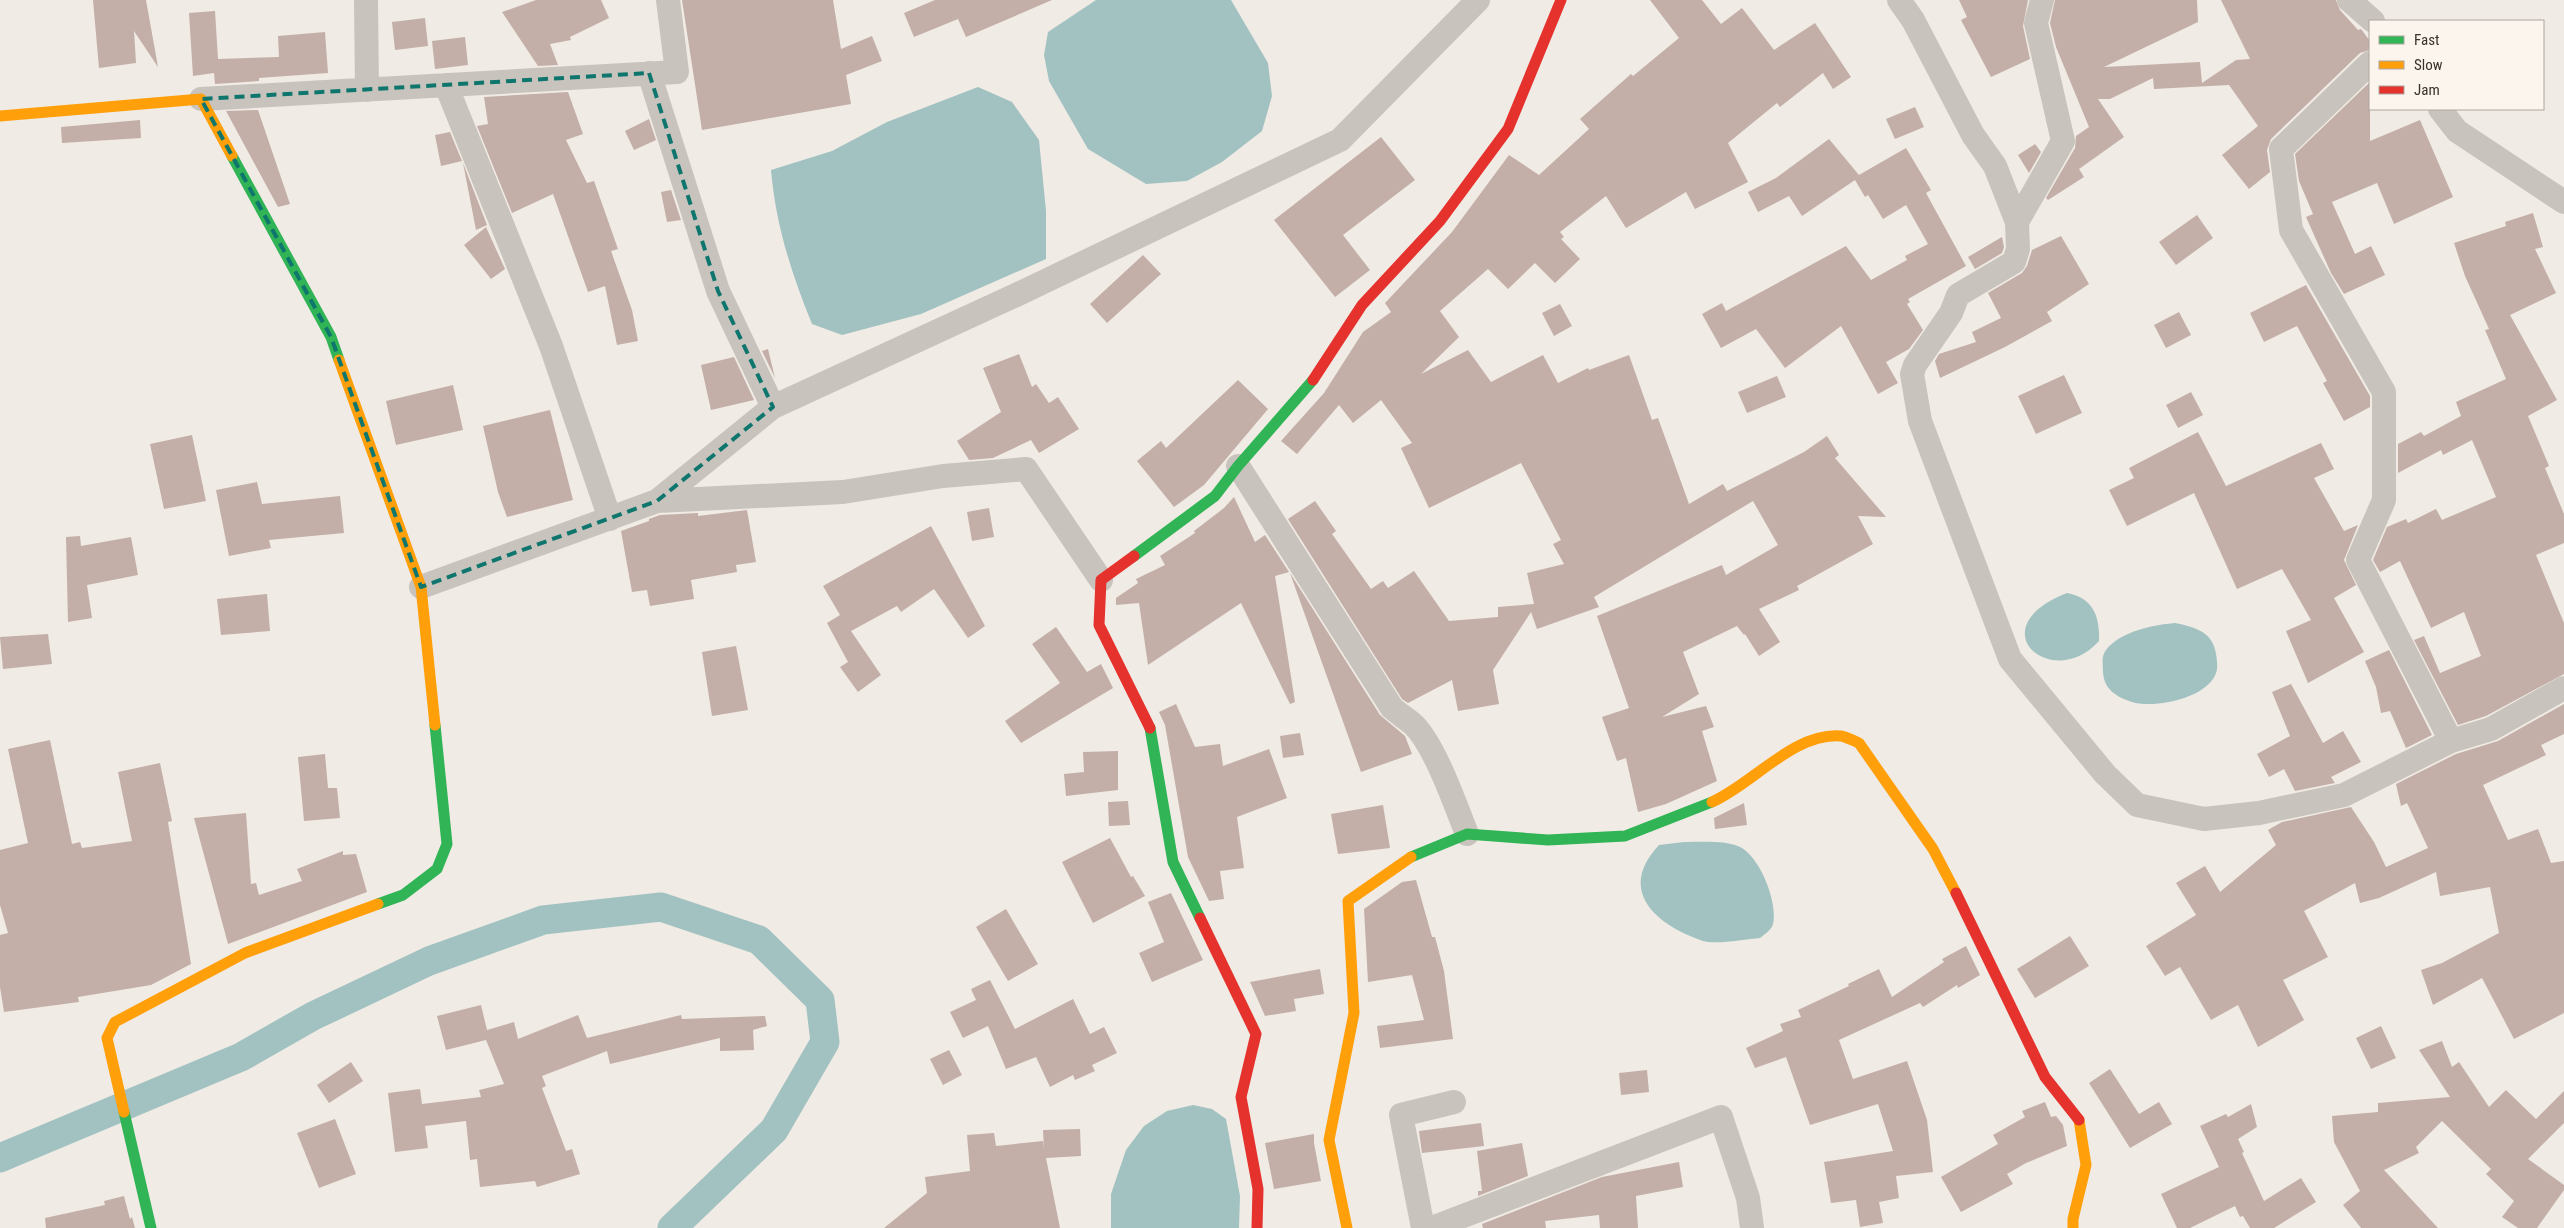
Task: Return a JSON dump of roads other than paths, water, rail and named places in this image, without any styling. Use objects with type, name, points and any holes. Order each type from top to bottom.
[{"type":"street","points":[[366,0],[367,90]]},
{"type":"street","points":[[0,116],[201,99],[677,72],[668,0]]},
{"type":"street","points":[[421,587],[657,501],[773,407],[1014,296],[1340,140],[1478,0]]},
{"type":"street","points":[[1101,580],[1215,496],[1238,466],[1311,384],[1362,305],[1440,221],[1508,129],[1561,0]]},
{"type":"street","points":[[1899,0],[1913,20],[1973,136],[1995,166],[2017,222],[2018,249],[2014,262],[1958,295],[1951,313],[1915,365],[1912,374],[1920,422],[2010,658],[2099,766],[2137,805],[2204,819],[2259,813],[2344,795],[2451,741],[2491,729],[2564,688]]},
{"type":"street","points":[[2017,222],[2063,141],[2036,23],[2042,0]]},
{"type":"street","points":[[2349,0],[2372,20]]},
{"type":"street","points":[[2369,63],[2281,149],[2283,167],[2291,230],[2384,392],[2384,500],[2358,560],[2451,741]]},
{"type":"street","points":[[649,74],[718,291],[773,407]]},
{"type":"street","points":[[446,85],[551,346],[610,519]]},
{"type":"street","points":[[151,1228],[107,1038],[116,1022],[245,953],[403,894],[437,869],[447,844],[421,587],[331,337],[201,99]]},
{"type":"street","points":[[2441,110],[2457,130],[2564,202]]},
{"type":"street","points":[[1238,466],[1392,708],[1414,726],[1428,746],[1451,794],[1467,834]]},
{"type":"street","points":[[657,501],[843,492],[943,476],[1026,469],[1101,580],[1099,625],[1150,728],[1173,862],[1256,1034],[1241,1097],[1258,1189],[1257,1228]]},
{"type":"street","points":[[1347,1228],[1329,1140],[1354,1013],[1348,901],[1415,854],[1467,834],[1548,840],[1625,836],[1716,800],[1756,776],[1787,752],[1816,738],[1842,736],[1860,743],[1933,849],[1975,928],[2046,1077],[2079,1120],[2086,1165],[2073,1219],[2073,1228]]},
{"type":"street","points":[[1423,1228],[1402,1115],[1454,1102]]},
{"type":"street","points":[[1432,1228],[1721,1117],[1748,1198],[1752,1228]]},
{"type":"water","points":[[1096,0],[1231,0],[1268,63],[1272,96],[1262,131],[1222,162],[1187,181],[1146,184],[1088,149],[1049,81],[1044,55],[1048,32]]},
{"type":"water","points":[[978,87],[1012,102],[1039,140],[1046,211],[1046,259],[921,314],[842,335],[812,324],[797,286],[781,230],[771,170],[832,151],[887,122]]},
{"type":"water","points":[[2067,593],[2083,599],[2093,610],[2098,624],[2099,641],[2080,655],[2062,660],[2044,658],[2032,650],[2025,637],[2027,623],[2041,607]]},
{"type":"water","points":[[2175,623],[2196,629],[2211,640],[2216,654],[2217,666],[2216,673],[2211,682],[2203,689],[2179,700],[2153,704],[2132,702],[2112,692],[2104,678],[2103,655],[2112,643],[2147,627]]},
{"type":"water","points":[[1684,842],[1714,842],[1736,845],[1742,848],[1756,862],[1770,894],[1774,915],[1772,926],[1760,938],[1723,942],[1703,941],[1670,926],[1657,916],[1647,904],[1642,891],[1641,877],[1647,862],[1659,845]]},
{"type":"water","points":[[1193,1105],[1212,1109],[1226,1119],[1240,1196],[1239,1228],[1111,1228],[1111,1194],[1126,1150],[1144,1126],[1167,1111]]},
{"type":"waterway","points":[[0,1158],[241,1057],[313,1016],[429,961],[543,920],[661,907],[759,940],[820,1000],[825,1042],[774,1130],[672,1228]]}]
